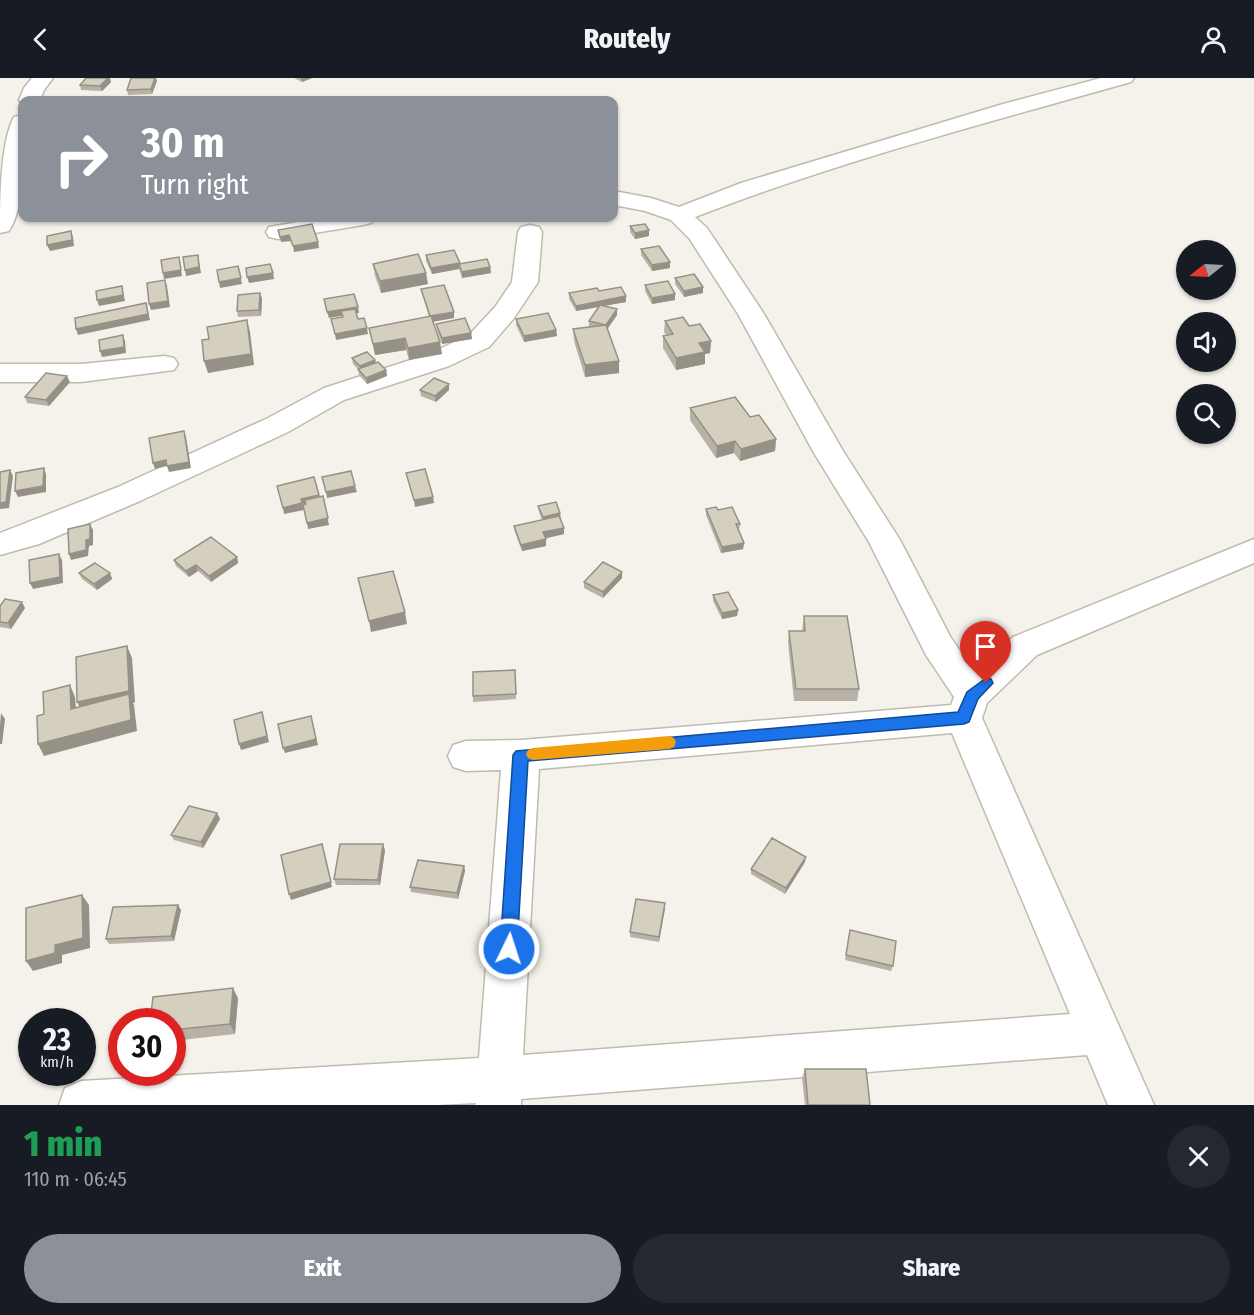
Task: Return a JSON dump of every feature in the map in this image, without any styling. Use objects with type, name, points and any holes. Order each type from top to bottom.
[{"type":"street","points":[[31,96],[42,78]]},
{"type":"street","points":[[679,216],[749,188],[1011,109],[1124,78]]},
{"type":"street","points":[[9,217],[18,135]]},
{"type":"street","points":[[618,199],[651,205],[679,216],[698,233],[751,314],[829,453],[884,540],[968,707],[1131,1105]]},
{"type":"street","points":[[278,232],[339,222]]},
{"type":"street","points":[[0,544],[28,536],[129,494],[278,425],[334,394],[439,360],[479,341],[505,312],[525,282],[530,232]]},
{"type":"street","points":[[0,373],[81,373],[164,364]]},
{"type":"street","points":[[466,756],[521,755],[968,707],[1025,646],[1254,550]]},
{"type":"street","points":[[499,1092],[521,755]]},
{"type":"street","points":[[81,1104],[499,1092],[1100,1033]]},
{"type":"building","points":[[86,78],[108,78],[100,86],[80,85]]},
{"type":"building","points":[[131,78],[155,78],[151,89],[127,90]]},
{"type":"building","points":[[312,224],[318,242],[293,246],[289,235],[280,237],[278,230]]},
{"type":"building","points":[[645,224],[649,230],[635,233],[630,226]]},
{"type":"building","points":[[71,231],[72,240],[47,245],[47,236]]},
{"type":"building","points":[[659,246],[670,262],[652,265],[641,249]]},
{"type":"building","points":[[454,250],[460,263],[431,268],[426,255]]},
{"type":"building","points":[[418,254],[426,273],[380,281],[373,264]]},
{"type":"building","points":[[198,255],[199,267],[185,270],[183,257]]},
{"type":"building","points":[[179,257],[181,270],[163,273],[161,260]]},
{"type":"building","points":[[487,259],[490,267],[462,272],[459,264]]},
{"type":"building","points":[[270,264],[273,273],[247,277],[246,268]]},
{"type":"building","points":[[238,266],[241,278],[219,282],[217,270]]},
{"type":"building","points":[[694,274],[703,287],[684,291],[675,278]]},
{"type":"building","points":[[165,280],[168,301],[149,304],[147,283]]},
{"type":"building","points":[[668,281],[675,294],[652,298],[645,285]]},
{"type":"building","points":[[444,285],[454,312],[430,316],[421,289]]},
{"type":"building","points":[[122,286],[123,295],[97,300],[96,291]]},
{"type":"building","points":[[621,287],[626,296],[576,306],[569,293],[597,288],[599,291]]},
{"type":"building","points":[[260,293],[259,310],[237,311],[238,295]]},
{"type":"building","points":[[354,294],[358,307],[327,312],[324,299]]},
{"type":"building","points":[[146,303],[148,314],[76,329],[75,318]]},
{"type":"building","points":[[600,305],[617,309],[606,325],[589,321]]},
{"type":"building","points":[[355,309],[358,319],[364,318],[367,328],[335,334],[331,319],[343,317],[341,311]]},
{"type":"building","points":[[548,313],[556,330],[524,336],[516,319]]},
{"type":"building","points":[[431,316],[440,342],[408,348],[405,338],[373,344],[369,328]]},
{"type":"building","points":[[683,317],[689,326],[700,324],[711,341],[699,343],[705,352],[676,358],[663,336],[673,334],[665,321]]},
{"type":"building","points":[[465,318],[471,333],[442,338],[436,324]]},
{"type":"building","points":[[247,320],[251,354],[204,361],[202,340],[209,339],[207,327]]},
{"type":"building","points":[[606,325],[619,361],[585,365],[573,329]]},
{"type":"building","points":[[123,335],[124,347],[100,351],[99,340]]},
{"type":"building","points":[[367,352],[375,360],[360,366],[352,358]]},
{"type":"building","points":[[378,362],[386,370],[366,378],[358,369]]},
{"type":"building","points":[[46,373],[67,376],[46,400],[25,397]]},
{"type":"building","points":[[434,378],[449,384],[435,396],[420,390]]},
{"type":"building","points":[[735,397],[750,417],[759,415],[776,439],[741,449],[735,441],[717,446],[690,408]]},
{"type":"building","points":[[184,431],[189,462],[167,466],[166,460],[153,463],[149,438]]},
{"type":"building","points":[[44,468],[43,486],[15,491],[16,473]]},
{"type":"building","points":[[425,469],[433,497],[414,500],[406,473]]},
{"type":"building","points":[[10,470],[6,502],[0,503],[0,472]]},
{"type":"building","points":[[351,471],[355,486],[326,492],[322,477]]},
{"type":"building","points":[[314,477],[319,495],[301,499],[302,503],[283,508],[277,486]]},
{"type":"building","points":[[323,496],[328,518],[307,523],[303,505],[306,504],[305,500]]},
{"type":"building","points":[[556,502],[560,513],[543,517],[538,506]]},
{"type":"building","points":[[716,507],[718,510],[732,507],[740,524],[736,524],[744,543],[722,547],[706,509]]},
{"type":"building","points":[[559,516],[564,528],[543,532],[546,539],[521,545],[514,526]]},
{"type":"building","points":[[90,524],[90,539],[86,540],[86,550],[69,554],[68,529]]},
{"type":"building","points":[[211,537],[237,557],[209,576],[196,565],[186,571],[174,560]]},
{"type":"building","points":[[59,554],[60,577],[30,583],[29,560]]},
{"type":"building","points":[[603,562],[622,572],[603,592],[584,582]]},
{"type":"building","points":[[95,563],[110,573],[94,584],[79,573]]},
{"type":"building","points":[[393,571],[405,612],[369,621],[358,578]]},
{"type":"building","points":[[728,592],[738,610],[722,613],[713,595]]},
{"type":"building","points":[[5,599],[22,602],[8,623],[0,622],[0,606]]},
{"type":"building","points":[[804,616],[847,616],[859,689],[796,689],[789,631],[805,631]]},
{"type":"building","points":[[127,646],[129,691],[77,702],[76,657]]},
{"type":"building","points":[[515,670],[516,694],[473,696],[473,672]]},
{"type":"building","points":[[70,685],[71,709],[129,694],[131,720],[38,744],[37,716],[44,714],[43,692]]},
{"type":"building","points":[[262,712],[267,736],[239,744],[234,720]]},
{"type":"building","points":[[311,716],[316,739],[283,748],[278,724]]},
{"type":"building","points":[[189,806],[217,813],[201,842],[171,835]]},
{"type":"building","points":[[772,838],[806,857],[786,888],[751,869]]},
{"type":"building","points":[[322,844],[331,882],[289,894],[281,855]]},
{"type":"building","points":[[340,844],[383,844],[378,880],[334,879]]},
{"type":"building","points":[[418,860],[464,866],[457,893],[410,887]]},
{"type":"building","points":[[82,895],[83,938],[55,945],[55,953],[26,961],[26,908]]},
{"type":"building","points":[[636,899],[665,903],[659,937],[630,932]]},
{"type":"building","points":[[178,905],[171,936],[106,939],[113,907]]},
{"type":"building","points":[[850,930],[896,941],[893,966],[846,955]]},
{"type":"building","points":[[233,988],[230,1024],[186,1029],[186,1008],[152,1008],[153,997]]},
{"type":"building","points":[[805,1069],[866,1069],[870,1105],[808,1105]]},
{"type":"slow traffic","points":[[533,754],[669,742]]},
{"type":"route","points":[[509,949],[521,755],[964,718],[972,696],[986,683]]}]
